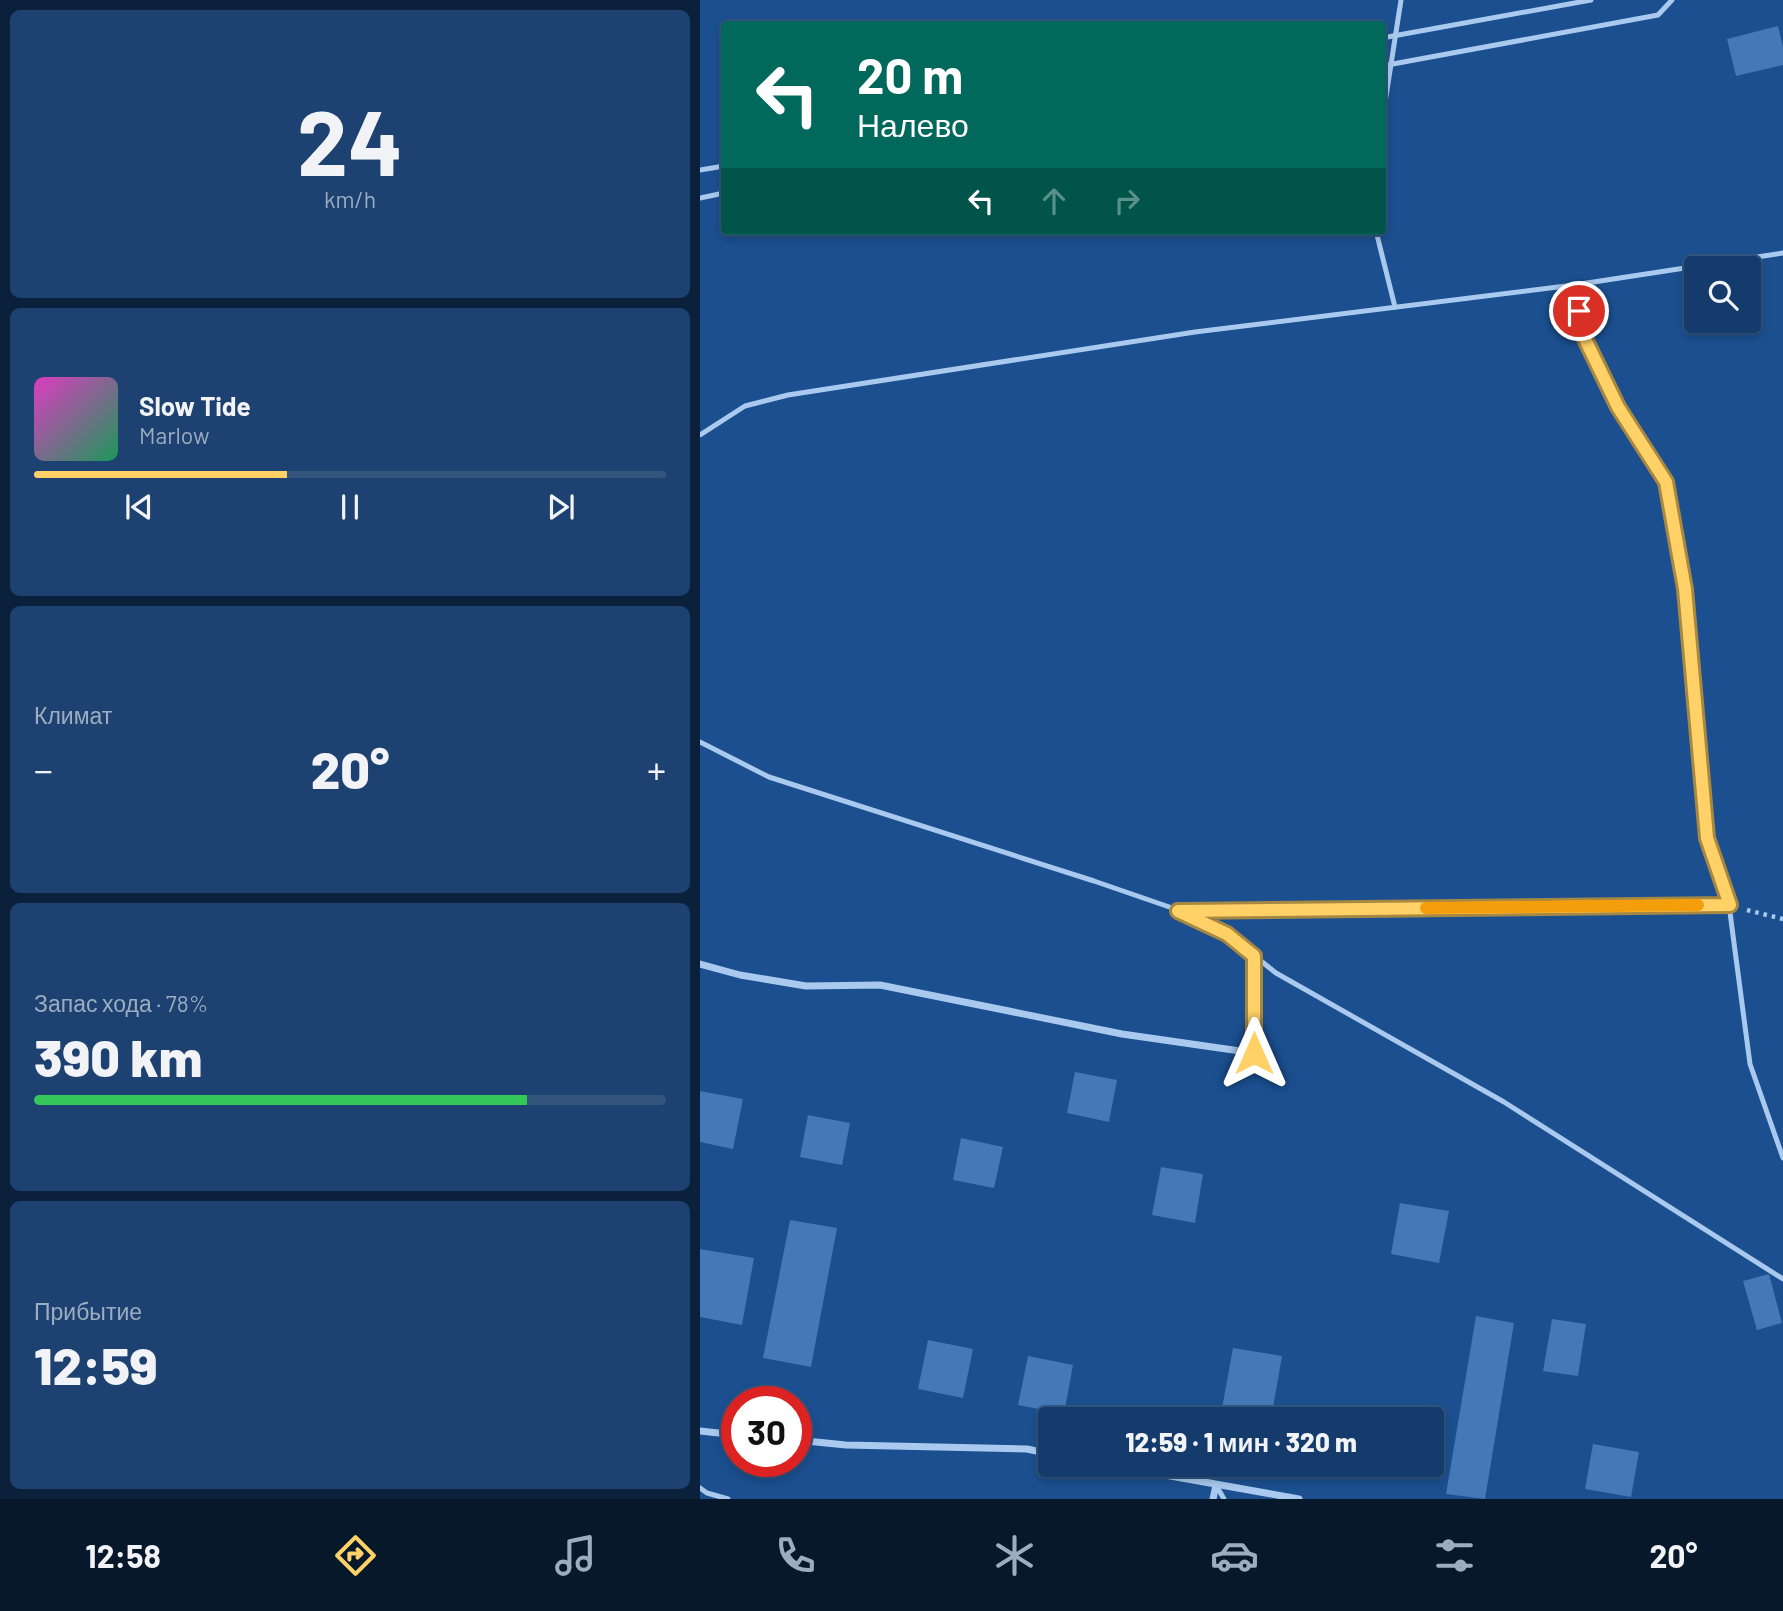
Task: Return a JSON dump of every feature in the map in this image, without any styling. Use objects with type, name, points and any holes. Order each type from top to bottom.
[{"type":"street","points":[[1178,911],[1730,905]]},
{"type":"street","points":[[700,964],[740,975],[806,986],[880,985],[1122,1034],[1254,1053],[1254,956]]},
{"type":"street","points":[[700,1431],[721,1433]]},
{"type":"street","points":[[812,1442],[1038,1451]]},
{"type":"street","points":[[1173,1477],[1299,1499]]},
{"type":"street","points":[[1213,1499],[1216,1485]]},
{"type":"lane","points":[[1386,96],[1401,0]]},
{"type":"lane","points":[[1386,37],[1591,0]]},
{"type":"lane","points":[[1386,65],[1658,15],[1672,0]]},
{"type":"lane","points":[[700,170],[721,166]]},
{"type":"lane","points":[[700,198],[721,194]]},
{"type":"lane","points":[[1377,235],[1395,307]]},
{"type":"lane","points":[[700,435],[745,406],[788,395],[1195,332],[1574,285],[1783,253]]},
{"type":"lane","points":[[1574,285],[1584,337],[1618,407],[1666,482],[1685,589],[1707,838],[1730,905],[1750,1064],[1783,1158]]},
{"type":"lane","points":[[700,743],[769,777],[1178,911],[1227,934],[1276,973],[1504,1102],[1783,1279]]},
{"type":"lane","points":[[1216,1485],[1224,1499]]},
{"type":"lane","points":[[700,1488],[728,1499]]},
{"type":"path","points":[[1730,905],[1783,919]]},
{"type":"building","points":[[1778,26],[1783,47],[1783,65],[1736,76],[1727,39]]},
{"type":"building","points":[[1075,1072],[1117,1080],[1109,1122],[1067,1113]]},
{"type":"building","points":[[700,1091],[743,1099],[733,1149],[700,1142]]},
{"type":"building","points":[[808,1115],[850,1123],[842,1165],[800,1157]]},
{"type":"building","points":[[961,1138],[1003,1147],[994,1188],[953,1180]]},
{"type":"building","points":[[1161,1167],[1203,1174],[1195,1223],[1152,1215]]},
{"type":"building","points":[[1400,1203],[1449,1211],[1439,1263],[1391,1254]]},
{"type":"building","points":[[790,1220],[837,1228],[811,1367],[763,1358]]},
{"type":"building","points":[[700,1249],[754,1258],[742,1325],[700,1317]]},
{"type":"building","points":[[1769,1274],[1782,1323],[1757,1330],[1743,1281]]},
{"type":"building","points":[[1476,1316],[1514,1323],[1485,1499],[1446,1494]]},
{"type":"building","points":[[1552,1319],[1586,1324],[1578,1376],[1543,1371]]},
{"type":"building","points":[[928,1340],[973,1349],[963,1398],[918,1389]]},
{"type":"building","points":[[1233,1348],[1282,1356],[1273,1407],[1222,1407]]},
{"type":"building","points":[[1028,1356],[1073,1365],[1065,1407],[1038,1409],[1018,1405]]},
{"type":"building","points":[[1593,1444],[1639,1452],[1631,1497],[1585,1489]]},
{"type":"slow traffic","points":[[1426,908],[1698,905]]},
{"type":"route","points":[[1254,1053],[1254,956],[1227,934],[1178,911],[1730,905],[1707,838],[1685,589],[1666,482],[1618,407],[1584,337],[1579,311]]}]
